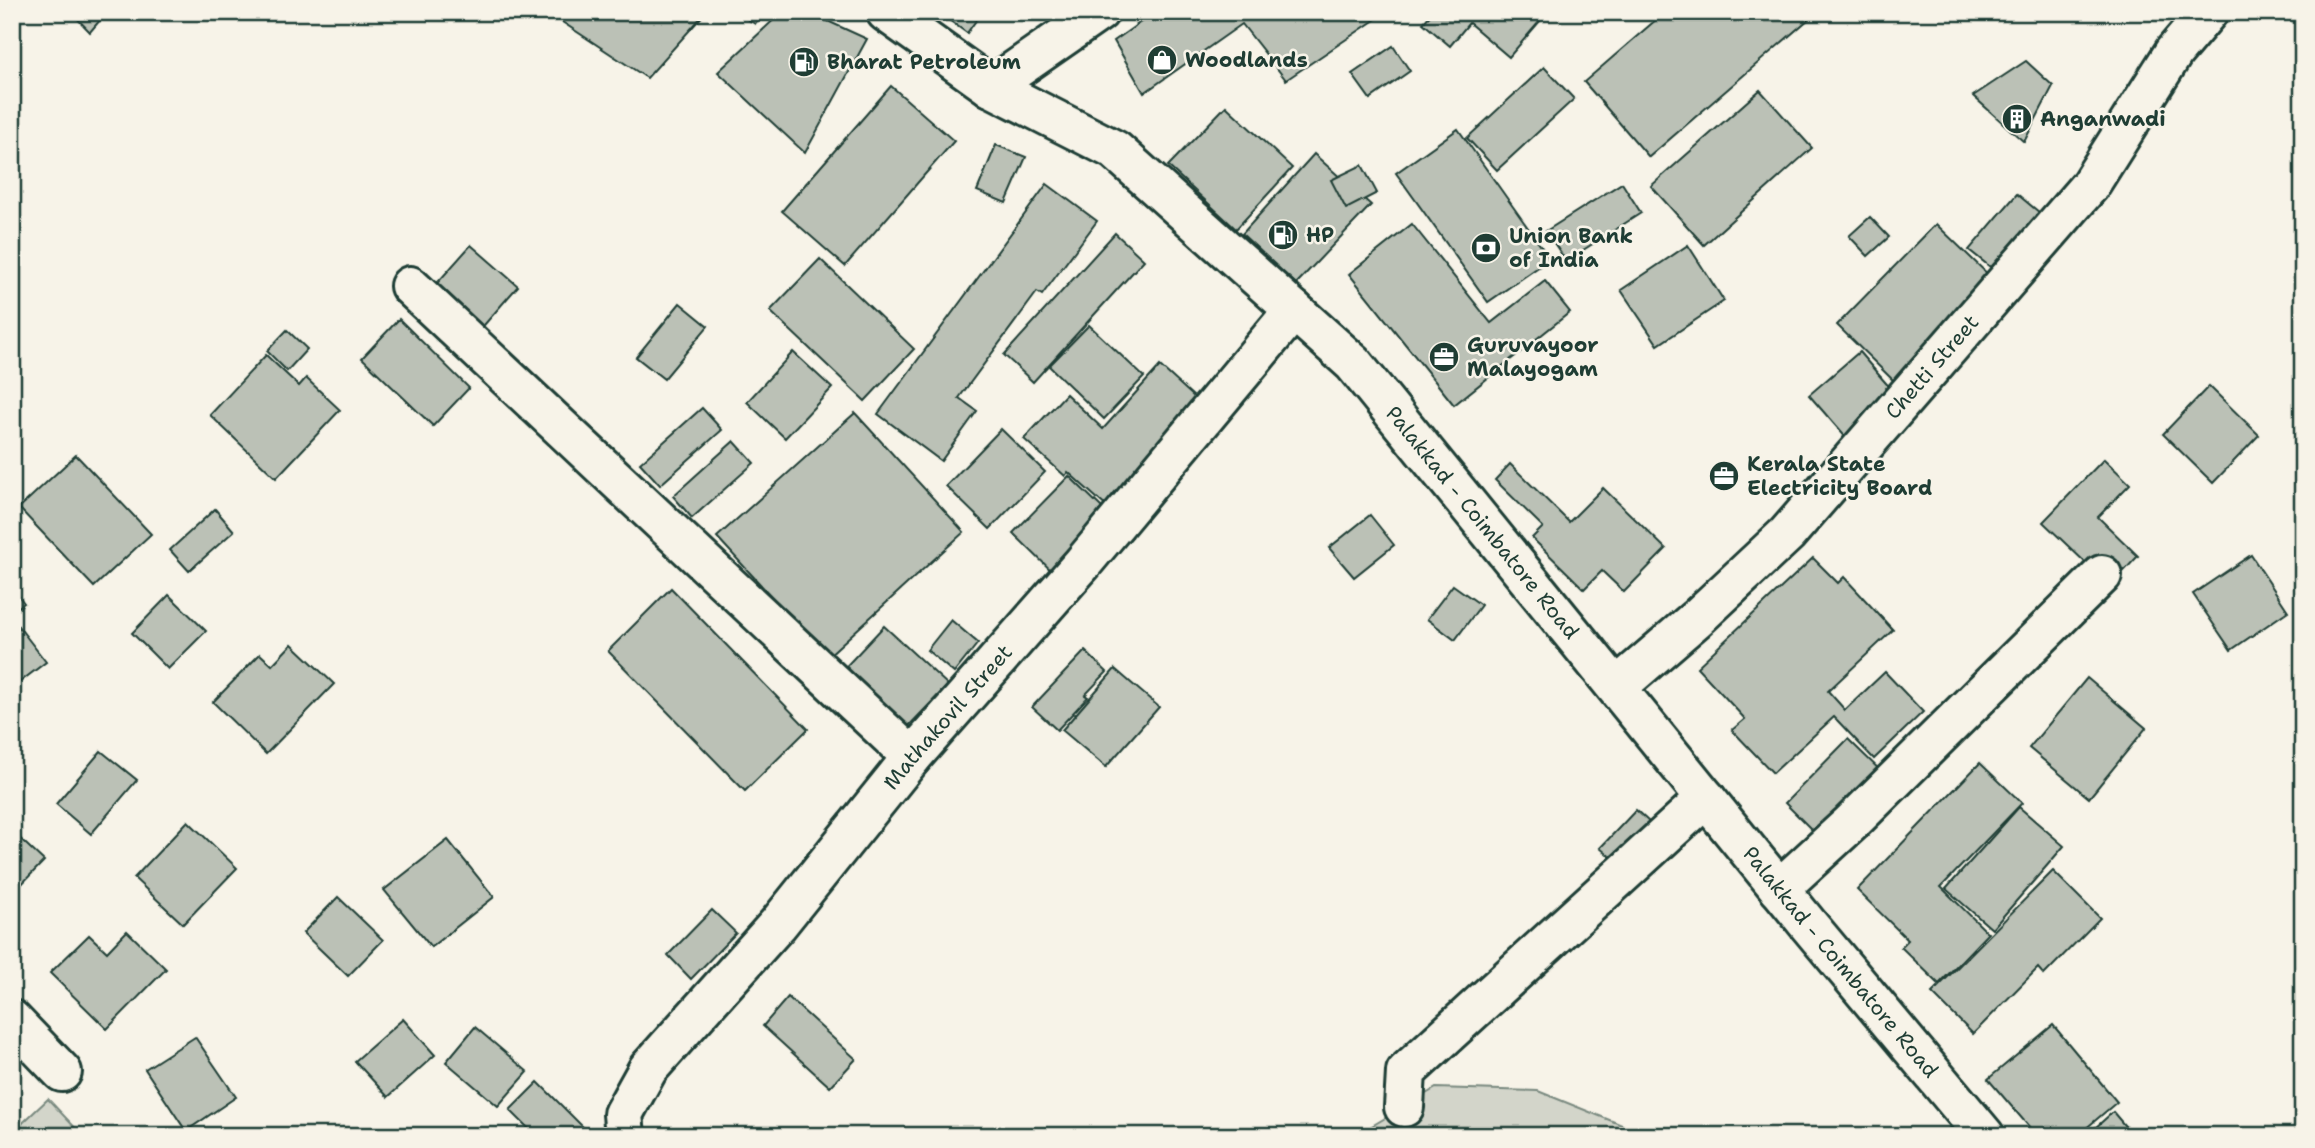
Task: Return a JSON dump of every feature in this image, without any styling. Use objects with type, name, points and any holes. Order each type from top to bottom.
[{"type":"street","name":"Palakkad - Coimbatore Road","points":[[886,12],[991,87],[1115,150],[1353,363],[1779,889],[1985,1136]]},
{"type":"street","points":[[991,87],[1099,12]]},
{"type":"street","name":"Chetti Street","points":[[1617,687],[1696,619],[1787,534],[2090,185],[2174,52],[2208,12]]},
{"type":"street","points":[[410,286],[912,757]]},
{"type":"street","name":"Mathakovil Street","points":[[625,1136],[623,1114],[648,1069],[778,925],[912,757],[1083,563],[1294,310]]},
{"type":"street","points":[[1779,889],[1850,824],[2102,575]]},
{"type":"street","points":[[1404,1107],[1406,1072],[1706,798]]},
{"type":"street","points":[[12,1020],[62,1072]]},
{"type":"shaded area","points":[[1436,1088],[1538,1091],[1649,1136],[1355,1136]]},
{"type":"shaded area","points":[[48,1099],[83,1136],[12,1136],[12,1133]]},
{"type":"building","points":[[71,12],[107,12],[90,32]]},
{"type":"building","points":[[547,12],[706,12],[647,78]]},
{"type":"building","points":[[742,12],[763,12],[755,24],[741,15]]},
{"type":"building","points":[[782,12],[808,12],[867,39],[805,153],[718,72]]},
{"type":"building","points":[[938,12],[982,12],[967,33]]},
{"type":"building","points":[[1155,12],[1385,13],[1286,80],[1242,24],[1144,93],[1114,41]]},
{"type":"building","points":[[1433,12],[1546,14],[1509,57],[1469,23],[1450,46],[1423,23]]},
{"type":"building","points":[[1665,12],[1817,12],[1649,157],[1584,82]]},
{"type":"building","points":[[1393,46],[1410,71],[1370,99],[1352,74]]},
{"type":"building","name":"Anganwadi","points":[[2026,61],[2053,86],[2024,142],[1973,96]]},
{"type":"building","points":[[1544,67],[1574,99],[1497,170],[1467,138]]},
{"type":"building","points":[[891,86],[954,141],[845,266],[782,211]]},
{"type":"building","points":[[1760,90],[1812,148],[1704,245],[1651,186]]},
{"type":"building","points":[[1226,106],[1292,168],[1236,229],[1168,166]]},
{"type":"building","points":[[1458,129],[1550,259],[1488,302],[1396,173]]},
{"type":"building","points":[[996,145],[1026,157],[1006,203],[977,191]]},
{"type":"building","points":[[1314,154],[1371,205],[1296,284],[1242,234]]},
{"type":"building","points":[[1362,165],[1377,193],[1346,209],[1331,180]]},
{"type":"building","points":[[1622,183],[1641,213],[1566,261],[1546,231]]},
{"type":"building","points":[[1047,184],[1097,221],[1042,295],[1037,292],[959,398],[977,411],[941,461],[878,414]]},
{"type":"building","points":[[2017,194],[2051,222],[2004,278],[1969,250]]},
{"type":"building","points":[[1870,217],[1889,237],[1868,256],[1849,236]]},
{"type":"building","points":[[1412,224],[1491,323],[1545,281],[1570,312],[1454,405],[1349,274]]},
{"type":"building","points":[[1936,224],[1998,284],[1899,386],[1837,325]]},
{"type":"building","points":[[1115,233],[1144,260],[1033,382],[1004,355]]},
{"type":"building","points":[[471,245],[518,286],[478,332],[431,290]]},
{"type":"building","points":[[1688,245],[1724,301],[1658,345],[1621,290]]},
{"type":"building","points":[[820,259],[914,349],[865,401],[770,311]]},
{"type":"building","points":[[680,303],[708,326],[664,379],[636,357]]},
{"type":"building","points":[[399,319],[469,388],[433,426],[362,358]]},
{"type":"building","points":[[1089,325],[1144,377],[1104,419],[1049,366]]},
{"type":"building","points":[[287,330],[307,349],[287,371],[267,351]]},
{"type":"building","points":[[793,352],[832,388],[785,438],[747,402]]},
{"type":"building","points":[[1859,352],[1898,397],[1848,440],[1809,395]]},
{"type":"building","points":[[266,355],[299,386],[306,378],[340,410],[276,478],[210,415]]},
{"type":"building","points":[[1160,366],[1215,416],[1120,519],[1068,472],[1065,476],[1024,439],[1066,394],[1103,429]]},
{"type":"building","points":[[2209,386],[2259,435],[2213,483],[2163,434]]},
{"type":"building","points":[[702,408],[722,430],[660,485],[640,463]]},
{"type":"building","points":[[855,413],[964,532],[827,657],[717,537]]},
{"type":"building","points":[[1001,429],[1045,472],[990,529],[946,486]]},
{"type":"building","points":[[734,441],[754,463],[692,518],[673,496]]},
{"type":"building","points":[[76,455],[151,534],[94,587],[19,508]]},
{"type":"building","points":[[2104,459],[2130,484],[2098,517],[2138,556],[2110,586],[2043,522]]},
{"type":"building","points":[[1510,464],[1569,522],[1603,488],[1666,549],[1624,592],[1602,571],[1584,589],[1532,538],[1543,527],[1495,480]]},
{"type":"building","points":[[1069,476],[1132,537],[1076,595],[1013,533]]},
{"type":"building","points":[[215,509],[234,531],[189,571],[170,550]]},
{"type":"building","points":[[1370,515],[1394,545],[1354,577],[1329,548]]},
{"type":"building","points":[[2251,555],[2288,611],[2231,650],[2193,594]]},
{"type":"building","points":[[1813,558],[1838,583],[1844,577],[1893,630],[1828,691],[1845,710],[1885,672],[1923,712],[1874,759],[1834,717],[1773,773],[1732,730],[1745,719],[1697,667]]},
{"type":"building","points":[[1453,585],[1481,605],[1455,640],[1427,619]]},
{"type":"building","points":[[12,587],[24,603],[12,612]]},
{"type":"building","points":[[671,588],[808,729],[745,791],[608,651]]},
{"type":"building","points":[[169,595],[206,631],[168,669],[132,633]]},
{"type":"building","points":[[12,618],[46,662],[12,688]]},
{"type":"building","points":[[951,620],[978,643],[954,673],[927,650]]},
{"type":"building","points":[[884,626],[948,685],[900,735],[837,676]]},
{"type":"building","points":[[292,644],[334,684],[266,754],[213,702],[260,654],[272,665]]},
{"type":"building","points":[[1085,651],[1107,672],[1057,730],[1032,707]]},
{"type":"building","points":[[1115,669],[1159,707],[1106,767],[1062,730]]},
{"type":"building","points":[[2087,678],[2146,728],[2089,798],[2029,748]]},
{"type":"building","points":[[1848,739],[1890,780],[1827,845],[1785,803]]},
{"type":"building","points":[[101,751],[137,780],[91,834],[56,804]]},
{"type":"building","points":[[1980,763],[2022,803],[1941,887],[1988,933],[1939,984],[1901,947],[1908,940],[1857,890]]},
{"type":"building","points":[[2019,807],[2064,846],[1992,929],[1946,889]]},
{"type":"building","points":[[1636,810],[1649,822],[1613,859],[1600,848]]},
{"type":"building","points":[[188,821],[237,868],[183,924],[134,878]]},
{"type":"building","points":[[12,831],[44,861],[12,894]]},
{"type":"building","points":[[448,840],[494,897],[431,947],[384,890]]},
{"type":"building","points":[[2053,871],[2100,918],[2044,975],[2038,968],[1973,1034],[1932,993]]},
{"type":"building","points":[[338,897],[383,940],[348,976],[303,933]]},
{"type":"building","points":[[712,910],[736,933],[691,979],[668,955]]},
{"type":"building","points":[[127,931],[166,969],[107,1029],[50,973],[89,935],[107,952]]},
{"type":"building","points":[[788,997],[856,1059],[830,1087],[763,1026]]},
{"type":"building","points":[[403,1019],[435,1055],[388,1097],[355,1061]]},
{"type":"building","points":[[2053,1025],[2117,1102],[2077,1136],[2037,1136],[1988,1079]]},
{"type":"building","points":[[475,1027],[528,1072],[498,1106],[446,1062]]},
{"type":"building","points":[[195,1037],[236,1097],[186,1131],[145,1069]]},
{"type":"building","points":[[538,1082],[584,1128],[577,1136],[536,1136],[510,1110]]},
{"type":"building","points":[[2113,1112],[2130,1132],[2126,1136],[2086,1136]]},
{"type":"place","name":"Woodlands","points":[[1162,60]]},
{"type":"place","name":"Bharat Petroleum","points":[[804,62]]},
{"type":"place","name":"Anganwadi","points":[[2017,119]]},
{"type":"place","name":"HP","points":[[1283,235]]},
{"type":"place","name":"Union Bank of India","points":[[1486,248]]},
{"type":"place","name":"Guruvayoor Malayogam","points":[[1444,357]]},
{"type":"place","name":"Kerala State Electricity Board","points":[[1724,476]]}]
